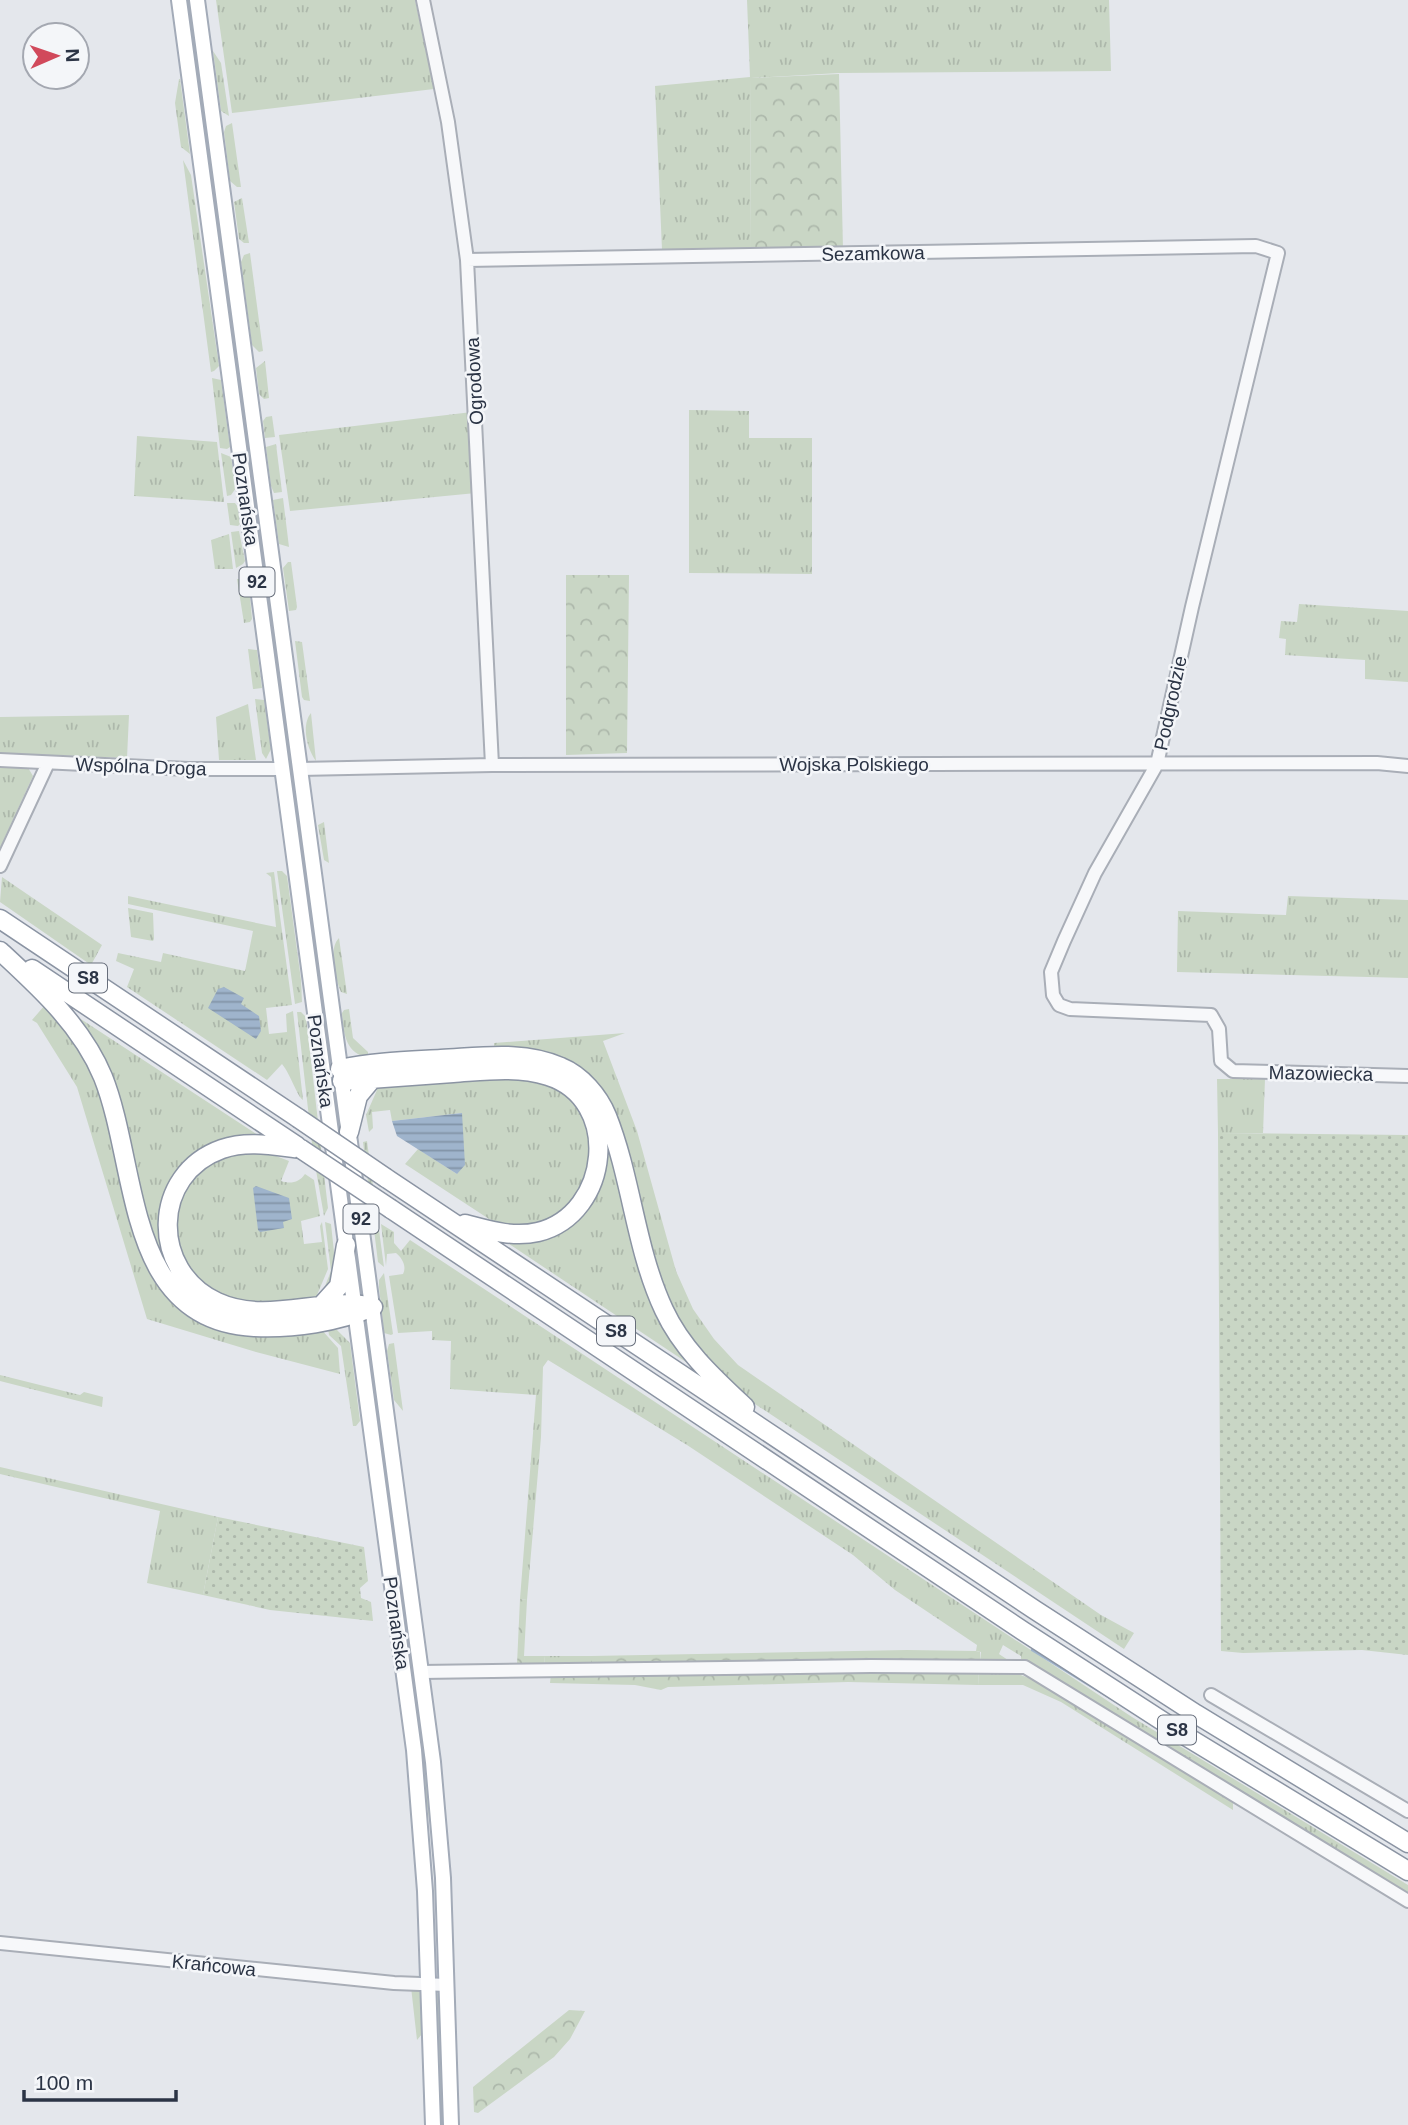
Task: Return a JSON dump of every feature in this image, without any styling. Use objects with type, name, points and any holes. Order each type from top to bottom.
[{"type":"highway","name":"S8","points":[[0,919],[1184,1707],[1408,1843]]},
{"type":"highway","points":[[0,949],[63,1014],[91,1053],[112,1104],[150,1255],[167,1285],[180,1299],[195,1310],[217,1320],[247,1327],[340,1320],[354,1309]]},
{"type":"highway","name":"S8","points":[[0,949],[1023,1631],[1184,1735],[1408,1871]]},
{"type":"highway","points":[[341,1075],[372,1063],[500,1056],[547,1061],[575,1074],[595,1095],[607,1114],[646,1264],[670,1321],[702,1365],[781,1440]]},
{"type":"highway","points":[[341,1075],[373,1079],[500,1070],[528,1071],[550,1076],[568,1086],[590,1109],[596,1128],[599,1161],[592,1187],[570,1215],[546,1229],[517,1234],[497,1232],[451,1220]]},
{"type":"highway","points":[[349,1132],[358,1096],[373,1079]]},
{"type":"highway","points":[[302,1149],[260,1144],[235,1146],[195,1163],[181,1180],[168,1214],[168,1239],[173,1258],[196,1289],[216,1301],[252,1311],[373,1307]]},
{"type":"highway","points":[[320,1307],[339,1286],[346,1245]]},
{"type":"main road","name":"Poznańska","points":[[178,0],[414,1750],[425,1891],[433,2125]]},
{"type":"main road","name":"Poznańska","points":[[197,0],[421,1672],[439,1825],[451,2125]]},
{"type":"main road","points":[[323,1077],[341,1075]]},
{"type":"street","name":"Ogrodowa","points":[[424,0],[448,122],[467,260],[492,765]]},
{"type":"street","name":"Sezamkowa","points":[[467,260],[1256,246],[1278,253]]},
{"type":"street","name":"Podgrodzie","points":[[1233,1071],[1221,1061],[1219,1030],[1211,1015],[1070,1009],[1059,1005],[1053,995],[1051,972],[1095,873],[1157,764],[1192,607],[1278,253]]},
{"type":"street","name":"Wspólna Droga","points":[[0,760],[188,769],[282,769]]},
{"type":"street","points":[[0,866],[48,763]]},
{"type":"street","name":"Wojska Polskiego","points":[[300,769],[492,765],[1408,765]]},
{"type":"street","name":"Mazowiecka","points":[[1233,1071],[1408,1076]]},
{"type":"street","points":[[421,1672],[872,1666],[1025,1667],[1408,1901]]},
{"type":"street","points":[[1211,1695],[1408,1811]]},
{"type":"street","name":"Krańcowa","points":[[0,1943],[428,1986],[447,1985]]},
{"type":"green space","points":[[184,0],[187,0],[197,48],[283,688],[277,689]]},
{"type":"green space","points":[[216,0],[415,0],[434,89],[232,113]]},
{"type":"green space","points":[[747,0],[1109,0],[1111,71],[839,73],[751,78],[750,250],[662,250],[655,86],[750,77]]},
{"type":"green space","points":[[213,51],[221,63],[229,116],[221,111]]},
{"type":"green space","points":[[839,74],[843,249],[750,250],[751,78]]},
{"type":"green space","points":[[179,79],[190,154],[181,147],[175,103]]},
{"type":"green space","points":[[232,123],[241,187],[230,181],[224,132],[226,126]]},
{"type":"green space","points":[[183,160],[191,175],[219,366],[211,372]]},
{"type":"green space","points":[[242,198],[249,243],[239,239],[234,202]]},
{"type":"green space","points":[[250,253],[263,351],[259,352],[252,345],[241,262],[244,255]]},
{"type":"green space","points":[[265,361],[269,398],[264,399],[259,394],[256,368]]},
{"type":"green space","points":[[212,378],[221,380],[230,447],[227,449],[220,448]]},
{"type":"green space","points":[[689,410],[749,411],[749,438],[812,438],[812,574],[689,573]]},
{"type":"green space","points":[[472,412],[476,493],[290,511],[279,435]]},
{"type":"green space","points":[[272,416],[275,437],[265,438],[263,421]]},
{"type":"green space","points":[[137,436],[217,442],[224,502],[134,496]]},
{"type":"green space","points":[[276,444],[282,492],[274,493],[266,447]]},
{"type":"green space","points":[[221,453],[231,457],[236,488],[227,496]]},
{"type":"green space","points":[[283,498],[289,547],[279,544],[273,500]]},
{"type":"green space","points":[[227,503],[235,503],[238,507],[238,526],[230,525]]},
{"type":"green space","points":[[239,531],[245,561],[236,568],[231,532]]},
{"type":"green space","points":[[229,534],[233,569],[215,569],[211,540]]},
{"type":"green space","points":[[291,562],[297,607],[296,610],[289,611],[283,568]]},
{"type":"green space","points":[[566,575],[629,575],[627,753],[566,755]]},
{"type":"green space","points":[[237,579],[243,579],[249,585],[250,622],[244,623]]},
{"type":"green space","points":[[1299,604],[1408,611],[1408,682],[1365,679],[1365,660],[1285,655],[1286,639],[1279,638],[1281,621],[1297,622]]},
{"type":"green space","points":[[295,641],[302,642],[310,701],[302,697]]},
{"type":"green space","points":[[248,649],[257,650],[262,688],[253,689]]},
{"type":"green space","points":[[255,699],[264,700],[271,749],[266,759],[262,753]]},
{"type":"green space","points":[[248,704],[256,760],[219,760],[216,717]]},
{"type":"green space","points":[[311,713],[316,761],[306,737],[306,724]]},
{"type":"green space","points":[[129,715],[127,758],[0,753],[0,717]]},
{"type":"green space","points":[[0,765],[27,766],[33,776],[0,848]]},
{"type":"green space","points":[[298,804],[331,1052],[327,1046],[310,910],[292,805]]},
{"type":"green space","points":[[324,822],[329,863],[324,860],[318,825]]},
{"type":"green space","points":[[277,871],[282,871],[287,876],[301,980],[302,1002],[295,1004]]},
{"type":"green space","points":[[274,872],[292,1005],[266,1008],[269,1034],[287,1032],[286,1014],[293,1011],[303,1100],[282,1064],[267,1080],[127,987],[134,969],[116,961],[118,953],[161,962],[163,953],[245,971],[253,931],[128,904],[128,896],[276,927],[271,877],[266,873]]},
{"type":"green space","points":[[2,877],[102,945],[91,965],[0,902]]},
{"type":"green space","points":[[1288,896],[1408,900],[1408,978],[1177,972],[1178,911],[1286,915]]},
{"type":"green space","points":[[128,908],[153,913],[153,941],[131,937]]},
{"type":"green space","points":[[339,938],[347,994],[341,992],[334,964],[334,949]]},
{"type":"green space","points":[[45,1005],[75,1040],[98,1082],[139,1248],[155,1283],[174,1306],[191,1319],[226,1332],[257,1337],[320,1328],[338,1348],[340,1374],[147,1319],[77,1087],[37,1023],[32,1020]]},
{"type":"green space","points":[[349,1009],[353,1038],[368,1052],[368,1057],[355,1052],[347,1041],[342,1013]]},
{"type":"green space","points":[[67,1010],[264,1139],[225,1139],[201,1150],[185,1161],[169,1184],[162,1207],[172,1270],[187,1295],[162,1266],[150,1233],[131,1146]]},
{"type":"green space","points":[[297,1012],[306,1017],[328,1208],[324,1216],[313,1153]]},
{"type":"green space","points":[[625,1033],[603,1041],[637,1131],[676,1271],[693,1309],[714,1339],[738,1365],[1101,1615],[1134,1633],[1124,1649],[737,1392],[695,1347],[680,1327],[656,1271],[619,1125],[609,1102],[494,1048],[494,1043]]},
{"type":"green space","points":[[501,1077],[535,1080],[562,1091],[579,1105],[594,1141],[588,1181],[559,1215],[541,1224],[520,1227],[489,1219],[405,1164],[418,1149],[457,1174],[462,1113],[392,1121],[390,1110],[372,1112],[373,1128],[369,1132],[366,1115],[377,1090],[376,1084]]},
{"type":"green space","points":[[1217,1079],[1265,1079],[1263,1133],[1218,1133]]},
{"type":"green space","points":[[335,1087],[363,1286],[359,1297],[333,1095]]},
{"type":"green space","points":[[1218,1133],[1408,1135],[1408,1655],[1362,1650],[1243,1653],[1221,1651]]},
{"type":"green space","points":[[605,1136],[634,1242],[698,1370],[500,1238],[559,1229],[577,1220],[586,1211],[598,1188],[604,1162]]},
{"type":"green space","points":[[367,1141],[384,1267],[378,1262],[363,1142]]},
{"type":"green space","points":[[258,1149],[289,1161],[281,1181],[294,1182],[305,1174],[314,1180],[320,1216],[301,1221],[304,1244],[322,1242],[322,1222],[328,1269],[314,1302],[260,1306],[230,1302],[206,1289],[182,1261],[175,1237],[173,1212],[194,1173],[223,1154]]},
{"type":"green space","points":[[325,1222],[331,1224],[336,1271],[324,1298],[323,1291],[331,1271]]},
{"type":"green space","points":[[381,1224],[394,1232],[394,1243],[401,1251],[410,1240],[1132,1717],[1408,1885],[1408,1894],[1030,1663],[1021,1661],[1021,1656],[1003,1645],[999,1654],[1008,1660],[981,1661],[981,1652],[976,1651],[977,1645],[895,1590],[853,1555],[687,1445],[548,1360],[543,1367],[541,1437],[527,1600],[520,1599],[536,1395],[450,1389],[451,1341],[432,1340],[432,1331],[398,1333],[389,1276],[403,1274],[404,1265],[396,1253],[387,1254],[386,1266]]},
{"type":"green space","points":[[384,1273],[391,1335],[384,1333],[379,1280]]},
{"type":"green space","points":[[328,1328],[337,1330],[350,1343],[360,1421],[356,1426],[353,1426],[341,1346],[329,1335]]},
{"type":"green space","points":[[364,1331],[411,1640],[404,1642]]},
{"type":"green space","points":[[394,1343],[403,1411],[394,1400],[387,1351],[389,1344]]},
{"type":"green space","points":[[0,1375],[80,1395],[84,1392],[103,1397],[102,1407],[0,1381]]},
{"type":"green space","points":[[0,1467],[218,1517],[203,1595],[147,1583],[160,1511],[0,1474]]},
{"type":"green space","points":[[218,1517],[364,1547],[368,1581],[360,1588],[361,1598],[371,1602],[373,1621],[270,1610],[203,1595]]},
{"type":"green space","points":[[520,1599],[527,1600],[524,1656],[544,1656],[545,1665],[517,1664]]},
{"type":"green space","points":[[976,1651],[980,1652],[981,1661],[591,1665],[591,1656]]},
{"type":"green space","points":[[544,1656],[591,1656],[591,1665],[545,1665]]},
{"type":"green space","points":[[979,1670],[1015,1673],[1042,1683],[1233,1802],[1233,1810],[1061,1702],[1023,1685],[978,1685]]},
{"type":"green space","points":[[979,1670],[978,1685],[848,1682],[668,1687],[661,1690],[635,1685],[550,1683],[551,1674]]},
{"type":"green space","points":[[419,1732],[423,1734],[434,1830],[439,1976],[432,1836],[422,1777]]},
{"type":"green space","points":[[411,1987],[417,1987],[421,1991],[422,2034],[417,2040]]},
{"type":"green space","points":[[438,1993],[441,1994],[445,2125],[439,2125],[435,1997]]},
{"type":"green space","points":[[569,2010],[585,2011],[570,2039],[554,2057],[478,2113],[474,2112],[473,2087]]},
{"type":"water","points":[[224,987],[244,998],[241,1004],[259,1016],[261,1031],[256,1039],[208,1008],[218,989]]},
{"type":"water","points":[[462,1113],[465,1165],[457,1174],[397,1136],[392,1121]]},
{"type":"water","points":[[256,1186],[289,1198],[292,1219],[283,1222],[284,1228],[260,1232],[258,1230],[253,1188]]},
{"type":"waterway","points":[[1032,1650],[1115,1701]]}]
